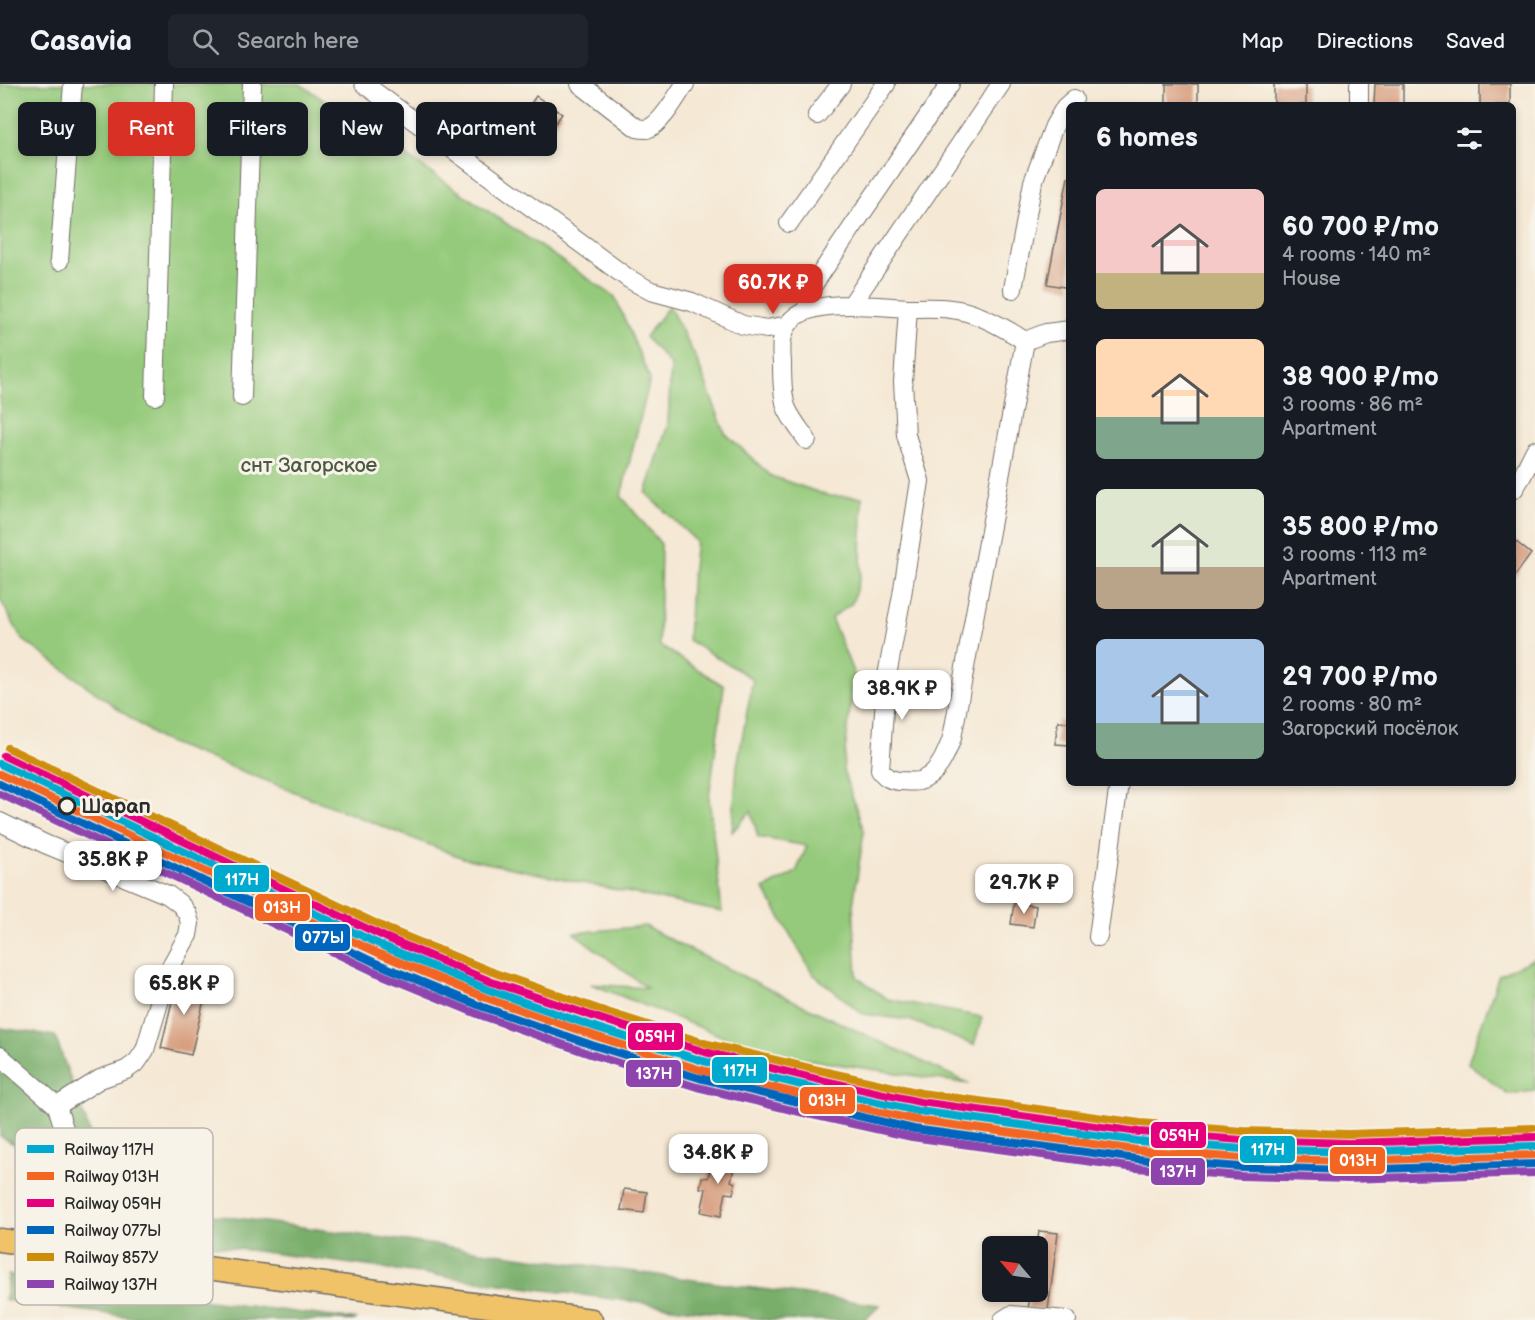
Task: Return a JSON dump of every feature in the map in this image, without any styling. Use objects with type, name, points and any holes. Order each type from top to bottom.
[{"type":"main road","points":[[0,1240],[15,1242]]},
{"type":"main road","points":[[213,1270],[550,1317],[591,1320]]},
{"type":"street","points":[[59,261],[73,84]]},
{"type":"street","points":[[155,396],[164,84]]},
{"type":"street","points":[[242,397],[252,84]]},
{"type":"street","points":[[364,84],[629,279],[651,291],[692,302],[743,325],[767,329],[788,325]]},
{"type":"street","points":[[580,84],[637,128],[645,129],[654,126],[685,84]]},
{"type":"street","points":[[817,115],[841,84]]},
{"type":"street","points":[[789,223],[886,84]]},
{"type":"street","points":[[806,311],[812,288],[951,84]]},
{"type":"street","points":[[851,306],[1001,84]]},
{"type":"street","points":[[1359,84],[1359,102]]},
{"type":"street","points":[[1013,290],[1033,182],[1054,126],[1066,106]]},
{"type":"street","points":[[807,440],[786,407],[783,383],[781,345],[788,325],[797,315],[816,307],[953,309],[985,319],[1025,341]]},
{"type":"street","points":[[908,308],[903,382],[906,435],[920,481],[886,681],[880,770],[885,777],[891,780],[920,781],[934,771],[945,757],[952,738],[1025,341]]},
{"type":"street","points":[[1025,341],[1046,333],[1066,330]]},
{"type":"street","points":[[1516,486],[1535,450]]},
{"type":"street","points":[[1098,937],[1119,786]]},
{"type":"street","points":[[0,822],[45,844],[168,895],[180,904],[187,913],[190,923],[188,935],[170,970],[145,1050],[137,1062],[126,1070],[100,1078],[57,1106]]},
{"type":"street","points":[[0,1056],[57,1106],[64,1128]]},
{"type":"street","points":[[1003,1320],[1011,1315],[1067,1320]]},
{"type":"green space","name":"снт Загорское","points":[[0,84],[300,84],[327,102],[320,102],[320,156],[404,154],[615,297],[650,379],[621,496],[661,544],[659,645],[724,686],[709,798],[722,912],[463,858],[160,739],[22,639],[0,599]]},
{"type":"green space","points":[[669,306],[696,358],[725,433],[771,476],[829,496],[862,497],[861,574],[852,603],[831,618],[854,674],[843,770],[864,831],[853,905],[857,977],[887,999],[982,1017],[974,1045],[909,1020],[863,1014],[813,974],[764,889],[796,872],[807,846],[758,837],[751,811],[732,832],[737,766],[753,679],[688,640],[696,541],[646,493],[668,424],[671,365],[645,337]]},
{"type":"green space","points":[[645,926],[766,987],[970,1084],[764,1053],[591,984],[647,988],[574,933]]},
{"type":"green space","points":[[1535,958],[1535,1091],[1507,1094],[1468,1063],[1499,975]]},
{"type":"green space","points":[[0,1028],[55,1036],[88,1128],[15,1128],[15,1144],[0,1136]]},
{"type":"green space","points":[[213,1215],[880,1305],[865,1320],[769,1320],[213,1245]]},
{"type":"green space","points":[[8,1275],[15,1276],[15,1301],[5,1300]]},
{"type":"green space","points":[[213,1301],[357,1320],[153,1320],[42,1305],[213,1305]]},
{"type":"building","points":[[1166,84],[1198,84],[1198,102],[1166,102]]},
{"type":"building","points":[[1274,84],[1306,84],[1306,102],[1274,102]]},
{"type":"building","points":[[1375,84],[1403,84],[1403,102],[1374,102]]},
{"type":"building","points":[[1480,84],[1510,84],[1510,102],[1480,102]]},
{"type":"building","points":[[536,96],[545,102],[532,102]]},
{"type":"building","points":[[557,111],[562,114],[557,121]]},
{"type":"building","points":[[1066,187],[1066,287],[1047,284]]},
{"type":"building","points":[[1516,542],[1531,554],[1516,574]]},
{"type":"building","points":[[1058,721],[1066,722],[1066,745],[1055,744]]},
{"type":"building","points":[[1014,903],[1036,906],[1033,927],[1011,924]]},
{"type":"building","points":[[178,976],[208,983],[191,1055],[161,1048]]},
{"type":"building","points":[[713,1155],[736,1160],[731,1181],[735,1183],[733,1194],[726,1193],[721,1216],[701,1212],[706,1189],[700,1188],[702,1177],[708,1178]]},
{"type":"building","points":[[624,1189],[647,1192],[644,1213],[621,1210]]},
{"type":"building","points":[[1039,1231],[1058,1233],[1048,1310],[1028,1308],[1029,1302],[1048,1302],[1048,1236],[1038,1236]]},
{"type":"rail line","name":"857У","points":[[8,748],[390,930],[495,973],[708,1044],[921,1093],[1140,1123],[1243,1131],[1349,1134],[1534,1128]]},
{"type":"rail line","name":"059Н","points":[[4,756],[387,938],[492,982],[705,1052],[920,1102],[1139,1132],[1242,1140],[1349,1143],[1535,1137]]},
{"type":"rail line","name":"117Н","points":[[0,764],[383,946],[489,990],[703,1061],[918,1111],[1138,1141],[1242,1149],[1349,1152],[1535,1146]]},
{"type":"rail line","name":"013Н","points":[[0,774],[380,954],[486,998],[701,1070],[916,1120],[1137,1150],[1242,1158],[1349,1161],[1535,1155]]},
{"type":"rail line","name":"077Ы","points":[[0,784],[376,963],[483,1007],[592,1045],[699,1078],[914,1129],[1137,1159],[1241,1167],[1348,1170],[1535,1164]]},
{"type":"rail line","name":"137Н","points":[[0,794],[373,971],[480,1015],[590,1054],[697,1087],[912,1137],[1136,1168],[1241,1176],[1348,1179],[1535,1173]]},
{"type":"place","name":"Шарап","points":[[67,806]]}]
